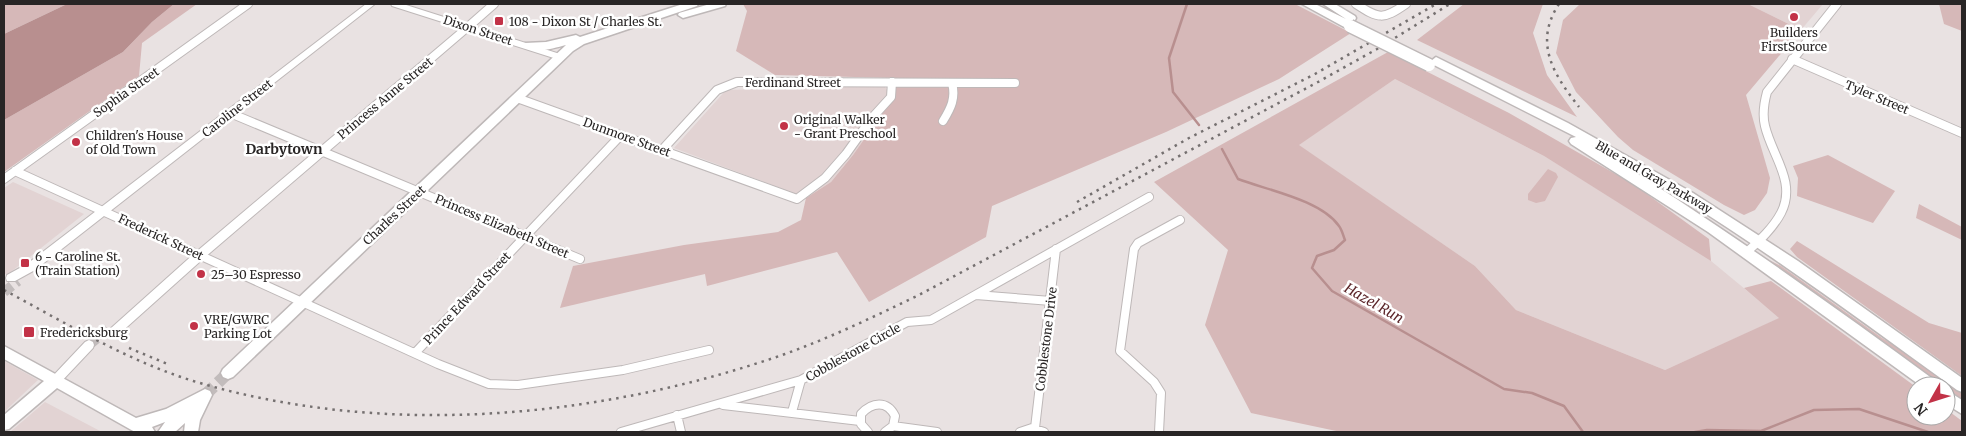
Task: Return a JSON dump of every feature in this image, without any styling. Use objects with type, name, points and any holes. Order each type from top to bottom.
[{"type":"main road","points":[[560,57],[580,41],[693,4]]},
{"type":"main road","points":[[560,57],[588,44],[721,4]]},
{"type":"main road","name":"Blue and Gray Parkway","points":[[1307,4],[1354,24],[1622,158],[1688,195],[1758,241],[1962,386]]},
{"type":"main road","name":"Blue and Gray Parkway","points":[[1323,4],[1354,24]]},
{"type":"main road","points":[[1328,4],[1354,24]]},
{"type":"main road","points":[[529,46],[557,44],[629,24]]},
{"type":"main road","name":"Charles Street","points":[[228,373],[560,57]]},
{"type":"main road","name":"Blue and Gray Parkway","points":[[1432,63],[1553,128],[1668,197],[1748,251],[1918,376]]},
{"type":"main road","points":[[4,352],[60,376],[148,432]]},
{"type":"main road","points":[[4,424],[60,376]]},
{"type":"main road","points":[[135,425],[163,418],[179,411],[205,395]]},
{"type":"main road","points":[[165,432],[205,395]]},
{"type":"main road","points":[[190,432],[193,420],[205,395]]},
{"type":"street","name":"Sophia Street","points":[[4,179],[248,4]]},
{"type":"street","name":"Caroline Street","points":[[14,280],[371,4]]},
{"type":"street","name":"Dixon Street","points":[[395,4],[469,26],[560,57]]},
{"type":"street","name":"Princess Anne Street","points":[[111,330],[154,298],[162,288],[200,255],[494,4]]},
{"type":"street","points":[[1356,4],[1374,16],[1381,18],[1387,17],[1406,4]]},
{"type":"street","points":[[1748,251],[1780,214],[1786,197],[1784,171],[1763,124],[1763,103],[1768,92],[1792,59],[1836,4]]},
{"type":"street","name":"Tyler Street","points":[[1792,59],[1962,133]]},
{"type":"street","name":"Ferdinand Street","points":[[662,150],[717,90],[730,83],[756,81],[1014,83]]},
{"type":"street","name":"Dunmore Street","points":[[517,98],[797,199],[825,178],[846,154],[871,119],[890,97],[892,82]]},
{"type":"street","points":[[943,121],[954,101],[955,94],[952,83]]},
{"type":"street","name":"Princess Elizabeth Street","points":[[230,113],[580,259]]},
{"type":"street","name":"Prince Edward Street","points":[[415,353],[621,135]]},
{"type":"street","name":"Frederick Street","points":[[15,171],[105,210],[415,353],[489,384],[518,385],[623,370],[709,350]]},
{"type":"street","name":"Cobblestone Circle","points":[[621,432],[800,380],[907,322],[931,320],[1149,197]]},
{"type":"street","points":[[1159,432],[1161,393],[1154,383],[1125,358],[1120,351],[1134,249],[1138,242],[1180,220]]},
{"type":"street","name":"Cobblestone Drive","points":[[1035,428],[1056,249]]},
{"type":"street","points":[[976,295],[1051,301]]},
{"type":"street","points":[[60,376],[92,347]]},
{"type":"street","points":[[792,412],[800,380]]},
{"type":"street","points":[[868,432],[860,421],[864,410],[880,403],[885,404],[893,411],[895,421],[889,429]]},
{"type":"street","points":[[718,405],[860,421]]},
{"type":"street","points":[[677,416],[681,432]]},
{"type":"street","points":[[1020,432],[1029,428],[1035,428],[1044,432]]},
{"type":"street","points":[[889,429],[937,432]]},
{"type":"shaded area","points":[[4,4],[67,4],[4,34]]},
{"type":"shaded area","points":[[67,4],[174,4],[152,22],[123,52],[4,120],[4,34]]},
{"type":"shaded area","points":[[174,4],[197,4],[142,43],[139,76],[4,172],[4,120],[123,52],[152,22]]},
{"type":"shaded area","points":[[743,4],[1295,4],[1351,33],[1279,79],[1166,132],[992,206],[986,237],[869,302],[837,252],[707,286],[705,274],[560,308],[573,266],[684,245],[778,232],[801,220],[806,198],[831,182],[853,155],[889,104],[894,78],[775,75],[736,51],[747,11]]},
{"type":"shaded area","points":[[1464,4],[1543,4],[1533,33],[1547,75],[1577,117],[1417,40]]},
{"type":"shaded area","points":[[1580,4],[1748,4],[1801,30],[1746,95],[1770,178],[1767,193],[1755,210],[1744,215],[1633,150],[1618,137],[1576,92],[1556,53],[1563,20]]},
{"type":"shaded area","name":"Builders FirstSource","points":[[1748,4],[1823,4],[1801,30]]},
{"type":"shaded area","points":[[1939,4],[1962,4],[1962,31],[1944,24]]},
{"type":"shaded area","points":[[1388,52],[1509,113],[1633,184],[1709,239],[1711,261],[1544,156],[1395,79],[1299,145],[1475,266],[1516,310],[1665,370],[1779,318],[1744,288],[1771,281],[1906,380],[1906,426],[1956,426],[1956,416],[1962,421],[1962,432],[1341,432],[1251,413],[1205,325],[1228,250],[1154,182]]},
{"type":"shaded area","points":[[1395,79],[1544,156],[1705,256],[1780,318],[1665,370],[1516,310],[1475,266],[1298,145]]},
{"type":"shaded area","name":"Original Walker - Grant Preschool","points":[[884,86],[891,94],[889,104],[853,155],[831,182],[806,198],[674,148],[726,90]]},
{"type":"shaded area","points":[[1828,155],[1895,191],[1873,223],[1797,196],[1798,178],[1793,166]]},
{"type":"shaded area","points":[[1548,169],[1556,173],[1558,177],[1545,201],[1536,203],[1528,200],[1528,194]]},
{"type":"shaded area","points":[[13,182],[84,214],[7,275],[4,273],[4,188]]},
{"type":"shaded area","points":[[1919,204],[1962,227],[1962,240],[1916,218]]},
{"type":"shaded area","points":[[1797,241],[1929,323],[1962,333],[1962,376],[1797,257],[1790,249]]},
{"type":"shaded area","points":[[1769,260],[1781,266],[1882,338],[1940,376],[1925,376]]},
{"type":"shaded area","points":[[4,361],[38,380],[4,412]]},
{"type":"shaded area","points":[[1956,388],[1962,392],[1962,404],[1956,400]]},
{"type":"shaded area","points":[[45,402],[102,432],[10,432]]},
{"type":"waterway","name":"Hazel Run","points":[[1187,4],[1169,58],[1173,92],[1199,125]]},
{"type":"waterway","name":"Hazel Run","points":[[1222,149],[1238,179],[1293,197],[1320,209],[1339,226],[1345,240],[1334,250],[1317,256],[1312,268],[1332,291],[1504,389],[1532,393],[1564,406],[1583,432]]},
{"type":"waterway","name":"Hazel Run","points":[[1695,432],[1707,430],[1761,431],[1814,410],[1859,409],[1928,432]]},
{"type":"tunnel","points":[[4,292],[18,281]]},
{"type":"tunnel","points":[[89,345],[108,329]]},
{"type":"tunnel","points":[[205,395],[228,373]]},
{"type":"railway","points":[[1077,202],[1189,138],[1315,74],[1436,4]]},
{"type":"railway","points":[[4,290],[142,362],[190,380],[259,398],[330,409],[402,415],[474,414],[547,409],[618,398],[689,383],[758,363],[819,341],[878,315],[1318,82],[1377,49],[1450,4]]},
{"type":"railway","points":[[1559,4],[1551,18],[1547,45],[1555,71],[1579,107]]},
{"type":"railway","points":[[129,348],[170,365]]},
{"type":"place","name":"Builders FirstSource","points":[[1794,17]]},
{"type":"place","name":"108 - Dixon St / Charles St.","points":[[499,21]]},
{"type":"place","name":"Original Walker - Grant Preschool","points":[[784,126]]},
{"type":"place","name":"Children's House of Old Town","points":[[76,142]]},
{"type":"place","name":"6 - Caroline St. (Train Station)","points":[[25,263]]},
{"type":"place","name":"25–30 Espresso","points":[[201,274]]},
{"type":"place","name":"VRE/GWRC Parking Lot","points":[[194,326]]},
{"type":"place","name":"Fredericksburg","points":[[29,332]]},
{"type":"district","name":"Darbytown","points":[[284,149]]}]
